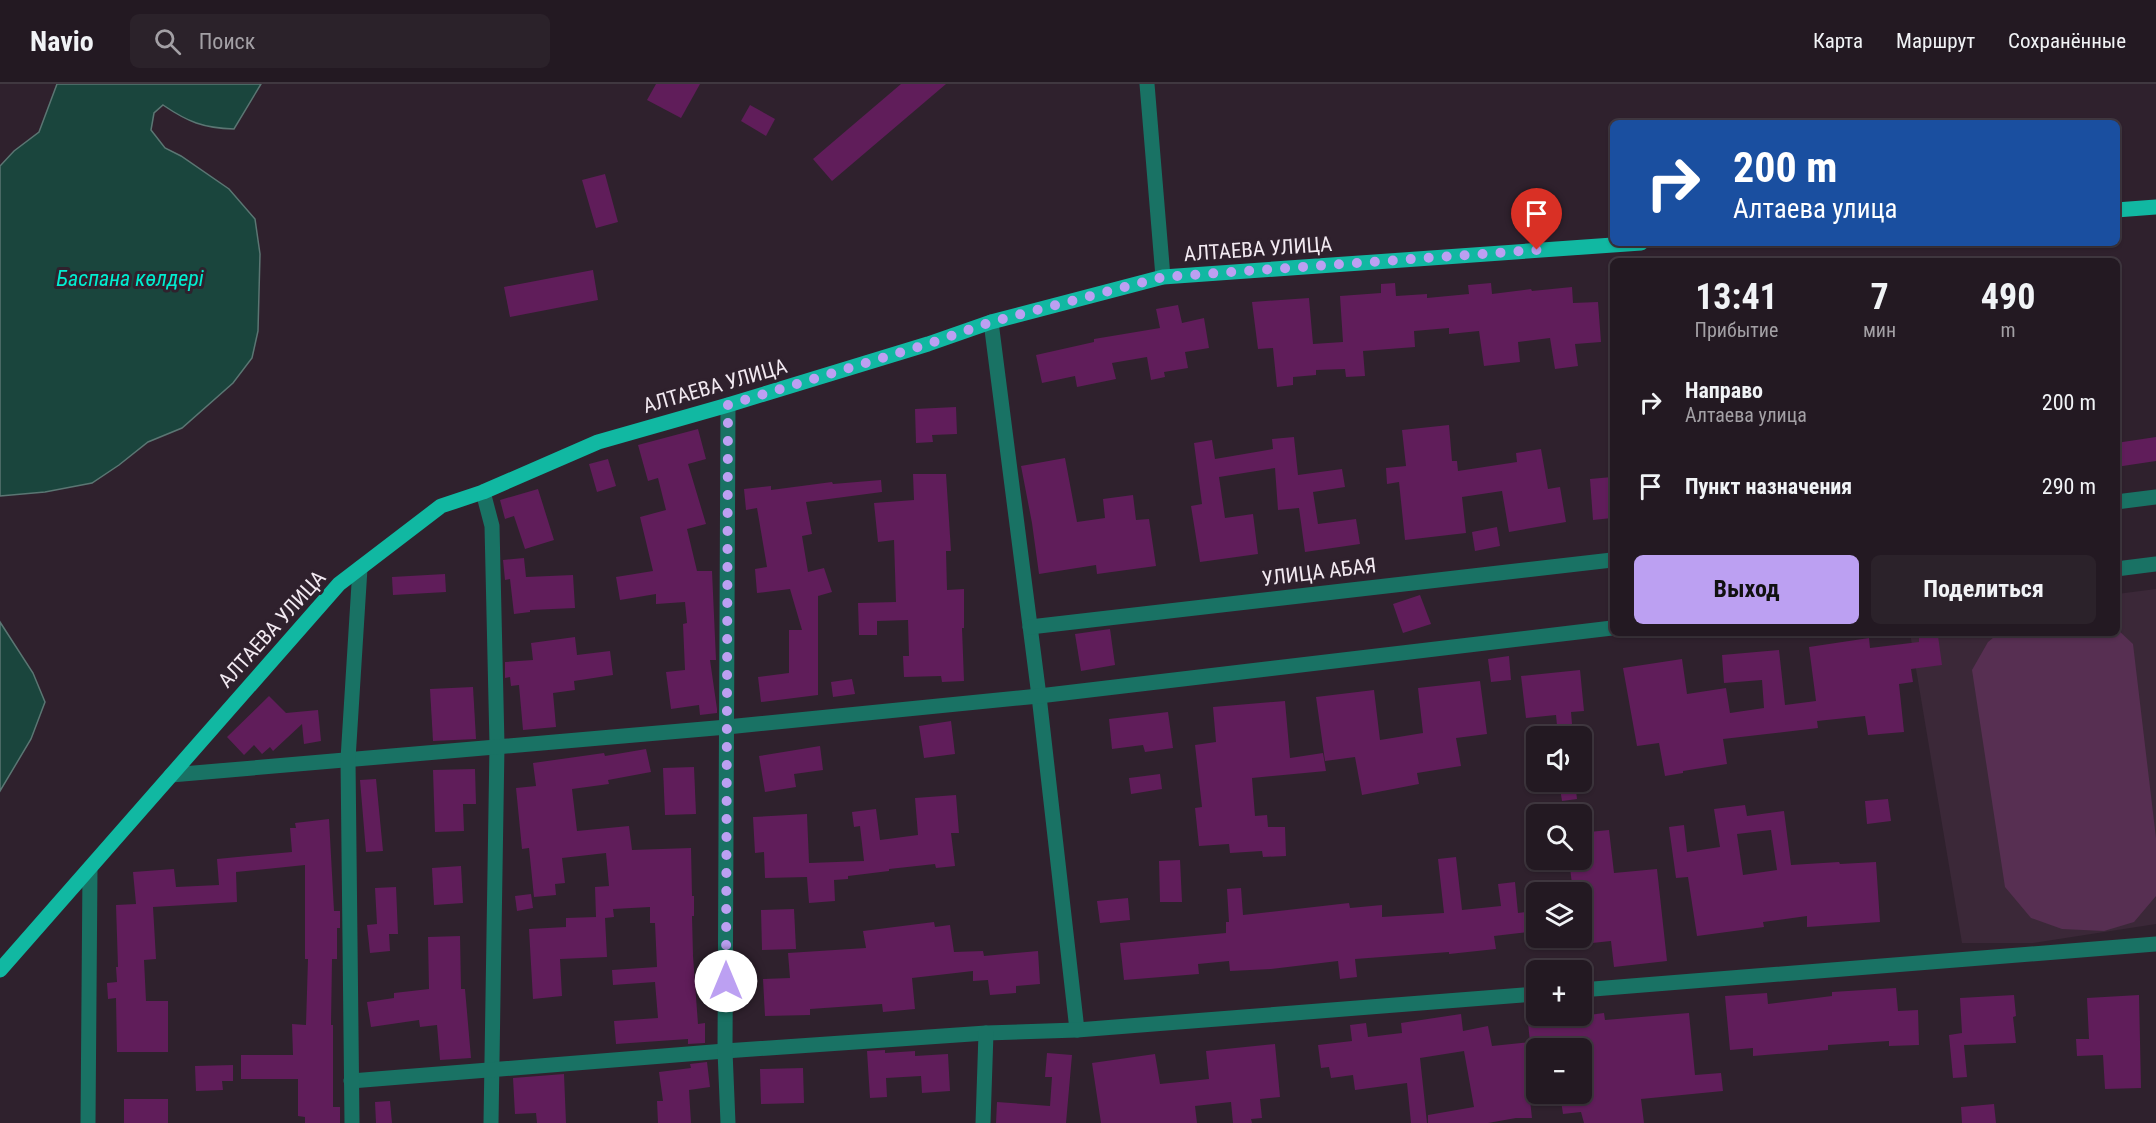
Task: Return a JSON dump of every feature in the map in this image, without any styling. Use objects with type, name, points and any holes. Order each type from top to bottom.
[{"type":"main road","points":[[2120,210],[2156,207]]},
{"type":"main road","name":"АЛТАЕВА УЛИЦА","points":[[0,970],[339,584],[441,506],[483,492],[598,442],[928,344],[991,322],[1163,277],[1610,245]]},
{"type":"street","points":[[1147,84],[1163,277]]},
{"type":"street","points":[[991,322],[1039,696],[1077,1030]]},
{"type":"street","points":[[728,405],[725,1051],[728,1123]]},
{"type":"street","points":[[483,492],[492,526],[496,746],[491,1123]]},
{"type":"street","points":[[2120,501],[2156,497]]},
{"type":"street","name":"УЛИЦА АБАЯ","points":[[1030,627],[1610,560]]},
{"type":"street","points":[[2120,568],[2156,564]]},
{"type":"street","points":[[352,1123],[348,759],[360,568]]},
{"type":"street","points":[[171,775],[727,727],[1039,696],[1610,628]]},
{"type":"street","points":[[88,1123],[90,868]]},
{"type":"street","points":[[1592,989],[2156,944]]},
{"type":"street","points":[[351,1081],[725,1051],[986,1033],[1077,1030],[1526,995]]},
{"type":"street","points":[[983,1123],[986,1033]]},
{"type":"shaded area","points":[[2156,589],[2156,924],[2033,943],[1962,943],[1911,636],[2120,636],[2120,594]]},
{"type":"shaded area","points":[[2120,632],[2133,644],[2156,838],[2156,896],[2134,922],[2104,931],[2062,929],[2031,918],[2005,887],[1972,670],[1988,642],[1995,636],[2120,636]]},
{"type":"water","name":"Баспана көлдері","points":[[57,84],[261,84],[234,129],[196,123],[163,105],[154,113],[151,130],[165,148],[181,156],[229,189],[255,219],[260,254],[258,331],[252,358],[233,383],[182,428],[148,442],[92,483],[45,492],[0,496],[0,166],[14,151],[39,132]]},
{"type":"water","points":[[0,622],[33,673],[45,702],[31,739],[0,791]]},
{"type":"building","points":[[656,84],[700,84],[681,118],[647,100]]},
{"type":"building","points":[[901,84],[946,84],[832,181],[813,159]]},
{"type":"building","points":[[750,105],[775,119],[766,136],[741,121]]},
{"type":"building","points":[[605,174],[618,222],[596,228],[582,180]]},
{"type":"building","points":[[593,270],[598,300],[510,317],[504,287]]},
{"type":"building","points":[[1395,283],[1396,296],[1427,294],[1427,298],[1469,294],[1468,285],[1491,283],[1492,294],[1572,287],[1573,303],[1598,302],[1601,342],[1575,344],[1578,366],[1555,369],[1550,338],[1518,342],[1520,362],[1484,366],[1479,331],[1449,334],[1449,328],[1414,331],[1415,347],[1363,351],[1365,376],[1346,377],[1345,369],[1316,370],[1316,375],[1293,377],[1293,385],[1277,387],[1273,348],[1258,349],[1252,302],[1309,298],[1313,344],[1343,342],[1340,296],[1381,293],[1381,284]]},
{"type":"building","points":[[1178,305],[1182,323],[1204,318],[1209,348],[1185,352],[1188,368],[1164,372],[1165,377],[1151,380],[1147,357],[1112,363],[1116,379],[1077,387],[1075,376],[1042,383],[1036,355],[1094,342],[1094,339],[1160,328],[1156,309]]},
{"type":"building","points":[[956,407],[957,434],[932,435],[933,442],[916,443],[915,409]]},
{"type":"building","points":[[1449,425],[1452,461],[1457,461],[1458,471],[1517,462],[1516,453],[1541,449],[1548,489],[1560,487],[1566,522],[1509,532],[1502,491],[1462,497],[1466,533],[1405,540],[1399,482],[1387,484],[1386,468],[1406,466],[1402,430]]},
{"type":"building","points":[[698,429],[706,459],[688,464],[706,524],[687,529],[697,571],[712,571],[716,660],[710,660],[717,709],[717,713],[700,715],[699,705],[671,709],[666,672],[685,670],[683,624],[687,623],[685,602],[656,604],[656,594],[620,600],[616,577],[653,571],[640,517],[666,510],[658,478],[648,481],[638,445]]},
{"type":"building","points":[[1294,437],[1298,475],[1342,469],[1345,487],[1313,492],[1318,524],[1356,519],[1360,544],[1305,552],[1299,508],[1278,510],[1275,468],[1219,477],[1225,518],[1253,514],[1258,554],[1200,562],[1191,506],[1202,504],[1194,443],[1212,440],[1215,459],[1273,449],[1272,439]]},
{"type":"building","points":[[2156,437],[2156,461],[2120,466],[2120,442]]},
{"type":"building","points":[[1065,458],[1077,522],[1105,518],[1103,499],[1133,495],[1136,520],[1149,519],[1156,566],[1097,574],[1096,565],[1039,574],[1021,466]]},
{"type":"building","points":[[608,459],[616,486],[597,492],[589,464]]},
{"type":"building","points":[[913,474],[946,474],[951,551],[946,551],[947,590],[964,589],[964,628],[962,628],[964,681],[942,682],[941,676],[904,677],[903,656],[909,656],[908,620],[877,621],[877,635],[859,635],[858,603],[896,602],[894,540],[878,542],[874,503],[914,500]]},
{"type":"building","points":[[1610,477],[1610,518],[1593,520],[1590,479]]},
{"type":"building","points":[[881,480],[882,492],[806,502],[812,534],[802,536],[808,572],[824,568],[832,592],[818,596],[818,695],[761,702],[758,677],[789,673],[789,630],[802,630],[790,589],[757,593],[755,569],[767,567],[757,508],[746,510],[744,489],[771,486],[771,490],[832,482],[833,484]]},
{"type":"building","points":[[538,489],[554,540],[525,549],[514,516],[505,519],[500,500]]},
{"type":"building","points":[[1497,527],[1500,546],[1475,551],[1472,532]]},
{"type":"building","points":[[524,558],[526,577],[573,575],[575,608],[530,610],[530,612],[514,614],[510,579],[505,580],[503,560]]},
{"type":"building","points":[[445,574],[446,592],[393,595],[392,577]]},
{"type":"building","points":[[1420,595],[1431,624],[1403,633],[1393,604]]},
{"type":"building","points":[[1110,629],[1115,665],[1081,671],[1075,634]]},
{"type":"building","points":[[1938,636],[1942,665],[1911,669],[1913,682],[1899,684],[1904,732],[1868,735],[1865,716],[1817,721],[1818,728],[1723,739],[1727,764],[1665,776],[1659,743],[1637,746],[1623,668],[1682,659],[1687,694],[1726,688],[1730,713],[1764,708],[1762,680],[1724,683],[1722,655],[1779,650],[1785,705],[1816,701],[1809,647],[1869,638],[1870,648],[1919,642],[1919,638]]},
{"type":"building","points":[[575,637],[577,655],[610,651],[613,675],[574,681],[575,690],[553,693],[556,727],[523,730],[519,685],[511,686],[510,677],[505,678],[505,662],[533,660],[531,643]]},
{"type":"building","points":[[1509,656],[1511,680],[1491,682],[1488,659]]},
{"type":"building","points":[[1580,670],[1584,711],[1571,712],[1572,726],[1557,726],[1556,715],[1526,718],[1521,676]]},
{"type":"building","points":[[852,679],[855,694],[833,697],[831,682]]},
{"type":"building","points":[[1480,681],[1487,734],[1456,738],[1461,766],[1417,773],[1419,784],[1362,795],[1355,757],[1325,761],[1316,697],[1374,690],[1380,740],[1423,733],[1418,688]]},
{"type":"building","points":[[473,687],[476,739],[433,741],[430,689]]},
{"type":"building","points":[[269,696],[286,713],[318,710],[321,741],[304,744],[302,724],[273,751],[270,747],[262,754],[254,745],[244,755],[227,737]]},
{"type":"building","points":[[1285,701],[1290,758],[1323,753],[1326,771],[1252,778],[1255,816],[1267,815],[1268,827],[1285,827],[1286,856],[1263,857],[1262,851],[1230,853],[1229,844],[1199,846],[1195,808],[1202,807],[1195,745],[1216,742],[1213,707]]},
{"type":"building","points":[[1168,712],[1173,748],[1145,752],[1143,745],[1112,749],[1109,719]]},
{"type":"building","points":[[951,721],[955,754],[924,758],[919,726]]},
{"type":"building","points":[[820,746],[823,770],[794,774],[796,787],[765,792],[759,756]]},
{"type":"building","points":[[646,749],[651,772],[608,780],[609,784],[572,789],[577,831],[629,826],[632,850],[691,848],[692,896],[694,896],[693,956],[698,1024],[705,1023],[705,1043],[688,1044],[688,1039],[616,1044],[614,1021],[658,1018],[655,982],[613,985],[612,970],[657,967],[655,923],[650,923],[650,907],[613,909],[614,917],[605,918],[607,957],[560,959],[562,996],[533,999],[529,929],[566,927],[566,918],[596,917],[595,887],[609,886],[606,853],[562,858],[565,883],[555,884],[556,895],[534,897],[529,848],[522,849],[516,788],[536,786],[533,763],[604,753],[605,756]]},
{"type":"building","points":[[694,767],[696,814],[665,815],[663,768]]},
{"type":"building","points":[[475,769],[476,804],[463,804],[464,831],[435,832],[433,770]]},
{"type":"building","points":[[1160,774],[1162,789],[1131,794],[1129,778]]},
{"type":"building","points":[[376,779],[383,851],[366,852],[360,780]]},
{"type":"building","points":[[1561,792],[1576,792],[1577,799],[1562,801]]},
{"type":"building","points":[[956,795],[959,833],[951,833],[955,866],[936,868],[935,864],[889,869],[889,871],[834,880],[835,901],[809,903],[807,877],[765,878],[764,852],[755,853],[753,817],[807,814],[809,863],[864,861],[860,826],[854,827],[852,812],[876,809],[880,840],[918,835],[915,798]]},
{"type":"building","points":[[1888,799],[1891,821],[1867,824],[1865,801]]},
{"type":"building","points":[[1745,805],[1747,816],[1784,811],[1791,865],[1876,862],[1880,922],[1807,927],[1807,916],[1763,922],[1764,927],[1697,936],[1688,877],[1676,878],[1669,827],[1684,825],[1687,852],[1720,847],[1714,809]],"holes":[[[1771,830],[1777,870],[1743,875],[1737,834]]]},
{"type":"building","points":[[329,819],[334,911],[340,911],[340,928],[337,928],[337,959],[332,959],[331,1025],[333,1025],[333,1107],[340,1107],[340,1123],[305,1123],[305,1117],[298,1116],[298,1079],[241,1079],[241,1055],[293,1055],[292,1024],[306,1025],[308,959],[305,959],[305,865],[236,872],[237,902],[153,907],[156,959],[144,960],[146,1001],[168,1001],[168,1052],[117,1052],[116,998],[108,999],[107,983],[117,982],[116,905],[136,904],[133,872],[174,869],[176,887],[219,885],[217,859],[292,852],[290,828],[296,828],[295,823]]},
{"type":"building","points":[[1609,830],[1614,873],[1657,869],[1667,961],[1614,967],[1611,941],[1592,943],[1592,882],[1572,882],[1570,870],[1592,870],[1592,832]]},
{"type":"building","points":[[1456,857],[1462,910],[1501,906],[1498,884],[1515,882],[1518,913],[1526,912],[1526,932],[1494,936],[1496,949],[1355,959],[1357,977],[1340,979],[1338,961],[1230,971],[1229,961],[1198,964],[1199,974],[1124,980],[1120,943],[1226,933],[1226,922],[1229,922],[1227,889],[1241,888],[1243,915],[1349,903],[1350,908],[1382,905],[1382,917],[1444,913],[1438,859]]},
{"type":"building","points":[[1180,860],[1182,902],[1160,902],[1159,861]]},
{"type":"building","points":[[461,866],[463,903],[434,905],[432,868]]},
{"type":"building","points":[[396,887],[398,934],[389,934],[390,951],[370,953],[367,925],[377,924],[375,888]]},
{"type":"building","points":[[531,894],[533,908],[517,911],[515,896]]},
{"type":"building","points":[[1128,898],[1130,920],[1100,923],[1097,901]]},
{"type":"building","points":[[794,909],[796,949],[762,950],[761,910]]},
{"type":"building","points":[[934,922],[935,927],[950,925],[954,952],[983,951],[984,956],[1038,951],[1040,984],[1016,986],[1016,993],[990,995],[988,980],[973,981],[973,971],[912,978],[915,1009],[883,1012],[882,1004],[810,1009],[810,1015],[765,1016],[763,979],[790,978],[788,953],[866,948],[863,931]]},
{"type":"building","points":[[460,936],[461,989],[465,989],[471,1058],[440,1060],[437,1025],[420,1027],[419,1020],[371,1027],[367,1002],[394,998],[394,993],[429,989],[428,937]]},
{"type":"building","points":[[1896,988],[1898,1011],[1918,1010],[1919,1045],[1889,1046],[1889,1041],[1828,1045],[1828,1050],[1753,1056],[1753,1048],[1730,1050],[1725,996],[1767,993],[1768,1004],[1832,996],[1832,992]]},
{"type":"building","points":[[2014,995],[2016,1016],[2013,1017],[2016,1043],[1964,1045],[1967,1077],[1953,1078],[1949,1035],[1962,1033],[1960,998]]},
{"type":"building","points":[[2139,995],[2141,1088],[2105,1089],[2103,1055],[2077,1056],[2076,1039],[2089,1039],[2087,998]]},
{"type":"building","points":[[1604,1013],[1605,1020],[1689,1013],[1695,1075],[1721,1073],[1723,1091],[1641,1099],[1644,1123],[1584,1123],[1581,1112],[1563,1114],[1562,1104],[1592,1104],[1592,1038],[1530,1038],[1528,1026],[1592,1026],[1592,1015]]},
{"type":"building","points":[[1461,1014],[1463,1031],[1488,1026],[1492,1046],[1526,1042],[1526,1104],[1530,1104],[1532,1118],[1516,1118],[1488,1123],[1428,1123],[1428,1115],[1474,1107],[1464,1051],[1420,1058],[1427,1123],[1411,1123],[1407,1083],[1355,1090],[1353,1075],[1331,1078],[1329,1067],[1321,1068],[1318,1045],[1352,1041],[1350,1025],[1366,1023],[1368,1037],[1402,1033],[1401,1023]]},
{"type":"building","points":[[1275,1044],[1280,1097],[1260,1099],[1262,1118],[1251,1119],[1252,1123],[1233,1123],[1231,1102],[1195,1106],[1197,1123],[1101,1123],[1092,1063],[1155,1054],[1160,1084],[1209,1079],[1206,1051]]},
{"type":"building","points":[[885,1050],[885,1053],[915,1051],[915,1056],[948,1054],[950,1091],[922,1093],[921,1076],[886,1078],[887,1097],[870,1098],[867,1051]]},
{"type":"building","points":[[1047,1053],[1072,1055],[1066,1123],[996,1123],[997,1102],[1050,1106],[1052,1077],[1045,1077]]},
{"type":"building","points":[[707,1062],[710,1087],[689,1090],[691,1123],[658,1123],[657,1101],[663,1101],[659,1072],[691,1068],[690,1064]]},
{"type":"building","points":[[233,1065],[233,1081],[222,1081],[223,1090],[196,1091],[195,1066]]},
{"type":"building","points":[[803,1068],[804,1103],[761,1104],[760,1069]]},
{"type":"building","points":[[564,1074],[566,1123],[537,1123],[536,1113],[515,1114],[513,1078]]},
{"type":"building","points":[[124,1099],[168,1099],[168,1123],[124,1123]]},
{"type":"building","points":[[390,1101],[392,1123],[376,1123],[375,1102]]},
{"type":"building","points":[[1994,1104],[1996,1123],[1962,1123],[1961,1107]]},
{"type":"route","points":[[726,981],[728,405],[928,344],[991,322],[1163,277],[1537,250]]}]
